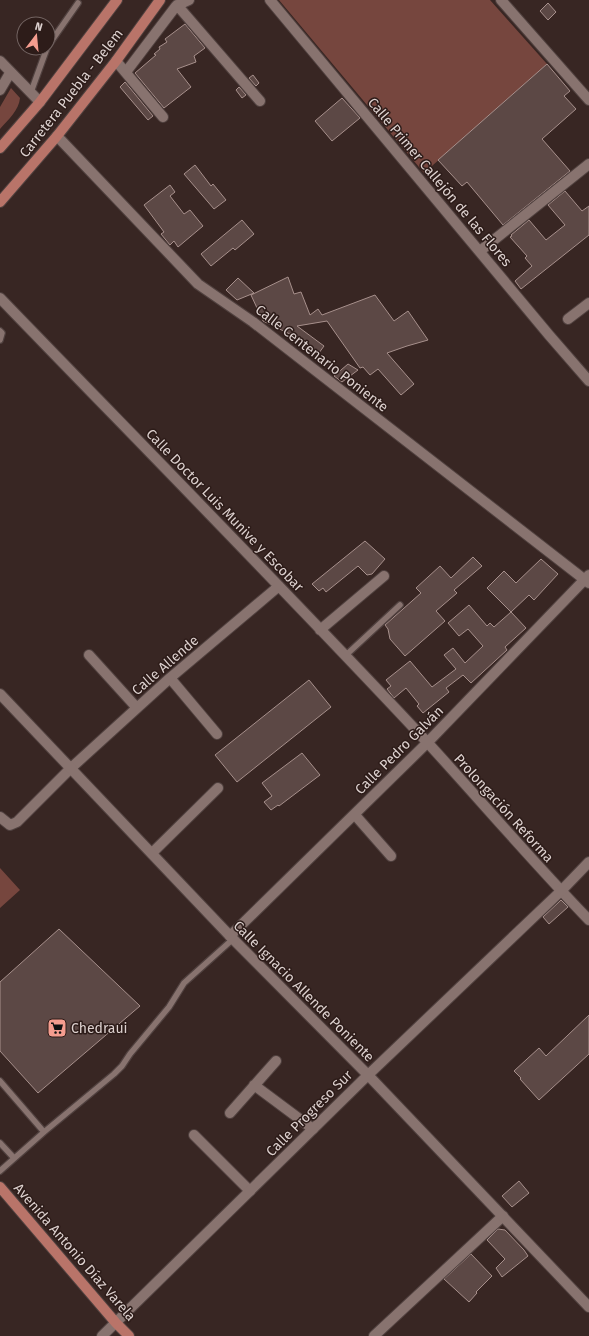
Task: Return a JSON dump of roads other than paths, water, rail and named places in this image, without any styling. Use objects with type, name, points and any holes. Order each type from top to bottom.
[{"type":"main road","name":"Carretera Puebla - Belem","points":[[0,148],[40,102],[117,0]]},
{"type":"main road","name":"Carretera Puebla - Belem","points":[[0,202],[57,136],[116,61],[160,0]]},
{"type":"main road","name":"Avenida Antonio Díaz Varela","points":[[0,1187],[129,1336]]},
{"type":"street","points":[[126,72],[177,5],[189,0]]},
{"type":"street","name":"Calle Primer Callejón de las Flores","points":[[270,0],[589,381]]},
{"type":"street","points":[[502,0],[589,100]]},
{"type":"street","points":[[177,5],[260,101]]},
{"type":"street","points":[[0,61],[10,73],[40,102]]},
{"type":"street","points":[[116,61],[163,117]]},
{"type":"street","points":[[0,90],[10,73]]},
{"type":"street","name":"Calle Centenario Poniente","points":[[57,136],[198,284],[253,322],[588,579]]},
{"type":"street","points":[[480,251],[589,164]]},
{"type":"street","name":"Calle Doctor Luis Munive y Escobar","points":[[0,298],[279,586],[427,743]]},
{"type":"street","points":[[568,319],[589,303]]},
{"type":"street","points":[[320,630],[384,576]]},
{"type":"street","name":"Calle Pedro Galván","points":[[232,938],[588,579]]},
{"type":"street","name":"Calle Allende","points":[[0,817],[10,825],[17,822],[71,768],[170,678],[279,586]]},
{"type":"street","points":[[89,655],[137,708]]},
{"type":"street","points":[[170,678],[217,734]]},
{"type":"street","name":"Calle Ignacio Allende Poniente","points":[[0,694],[232,938],[368,1075],[589,1307]]},
{"type":"street","name":"Prolongación Reforma","points":[[427,743],[589,920]]},
{"type":"street","points":[[152,853],[218,788]]},
{"type":"street","points":[[355,815],[391,856]]},
{"type":"street","name":"Calle Progreso Sur","points":[[102,1336],[368,1075],[561,891],[589,862]]},
{"type":"street","points":[[230,1113],[276,1061]]},
{"type":"street","points":[[254,1085],[313,1129]]},
{"type":"street","points":[[194,1135],[250,1191]]},
{"type":"street","points":[[374,1336],[502,1216]]},
{"type":"lane","points":[[56,35],[78,3]]},
{"type":"lane","points":[[31,92],[45,56]]},
{"type":"lane","points":[[0,331],[2,333],[0,340]]},
{"type":"lane","points":[[345,656],[400,606]]},
{"type":"lane","points":[[0,1171],[122,1066],[130,1054],[169,1007],[184,983],[232,938]]},
{"type":"lane","points":[[0,1081],[44,1132]]},
{"type":"lane","points":[[0,1143],[14,1158]]},
{"type":"place","name":"Chedraui","points":[[57,1028]]}]
